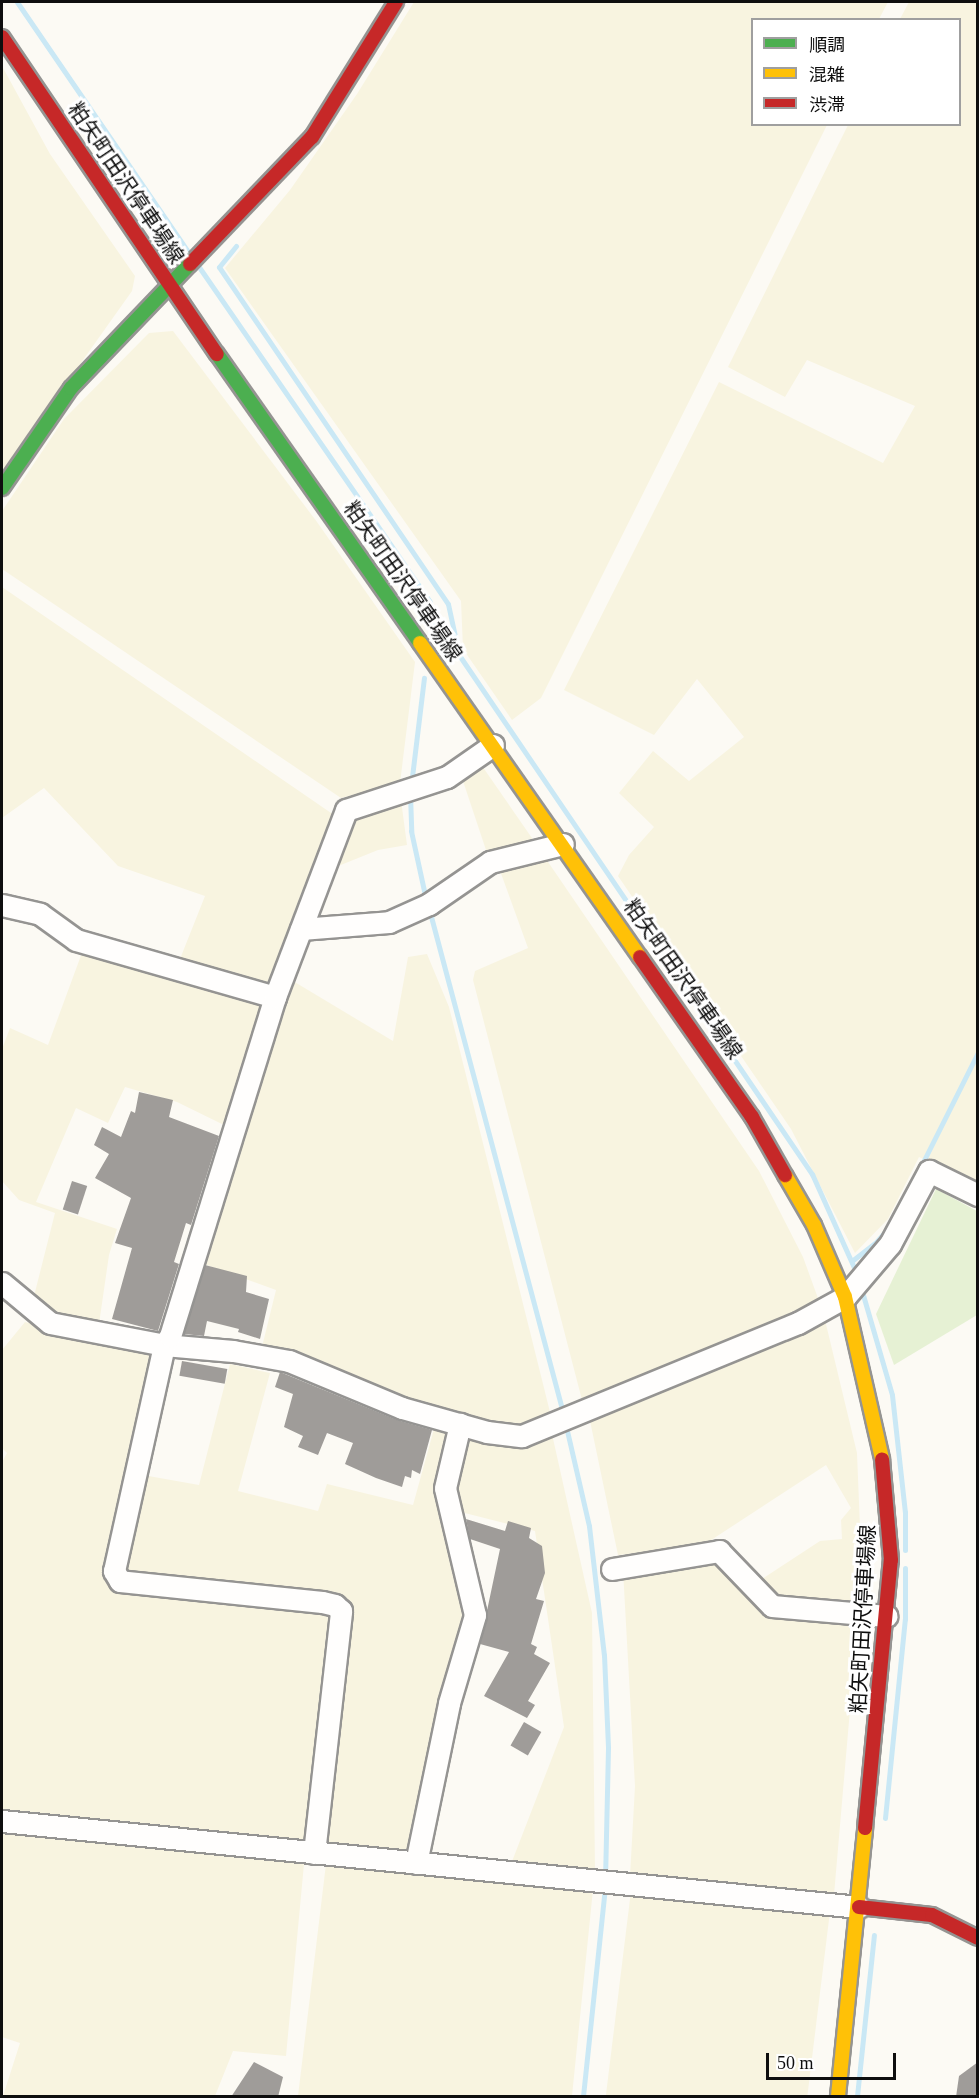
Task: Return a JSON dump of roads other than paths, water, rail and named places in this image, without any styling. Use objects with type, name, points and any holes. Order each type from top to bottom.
[{"type":"main road","points":[[2,488],[71,388],[312,137],[396,2]]},
{"type":"main road","name":"粕矢町田沢停車場線","points":[[2,37],[169,285],[563,844],[752,1117],[814,1225],[845,1297],[884,1467],[891,1560],[859,1907],[838,2097]]},
{"type":"main road","points":[[859,1907],[932,1915],[978,1938]]},
{"type":"street","points":[[314,1853],[341,1611],[335,1605],[322,1602],[115,1577],[164,1346],[170,1336],[275,997],[346,810],[461,770],[493,745]]},
{"type":"street","points":[[302,929],[389,922],[417,910],[490,862],[563,844]]},
{"type":"street","points":[[2,904],[40,914],[76,940],[275,997]]},
{"type":"street","points":[[2,1283],[50,1323],[164,1346],[233,1351],[289,1361],[402,1408],[515,1436],[553,1423],[577,1411],[798,1323],[845,1297],[890,1244],[929,1171],[978,1195]]},
{"type":"street","points":[[416,1863],[449,1703],[475,1616],[445,1488],[460,1424]]},
{"type":"street","points":[[612,1569],[719,1551],[772,1606],[887,1616]]},
{"type":"street","points":[[2,1821],[859,1907]]},
{"type":"waterway","points":[[17,2],[188,252]]},
{"type":"waterway","points":[[236,246],[219,267],[448,604],[459,655],[812,1174],[857,1274]]},
{"type":"waterway","points":[[199,267],[429,601],[436,627]]},
{"type":"waterway","points":[[411,785],[424,678]]},
{"type":"waterway","points":[[410,794],[411,831],[426,900]]},
{"type":"waterway","points":[[429,909],[563,1413]]},
{"type":"waterway","points":[[920,1168],[978,1052]]},
{"type":"waterway","points":[[853,1260],[877,1241],[889,1227]]},
{"type":"waterway","points":[[861,1288],[892,1395],[905,1512],[905,1550]]},
{"type":"waterway","points":[[565,1422],[589,1526],[604,1655],[608,1748],[605,1877]]},
{"type":"waterway","points":[[885,1818],[905,1619],[905,1568]]},
{"type":"waterway","points":[[583,2096],[605,1886]]},
{"type":"waterway","points":[[857,2096],[874,1935]]}]
